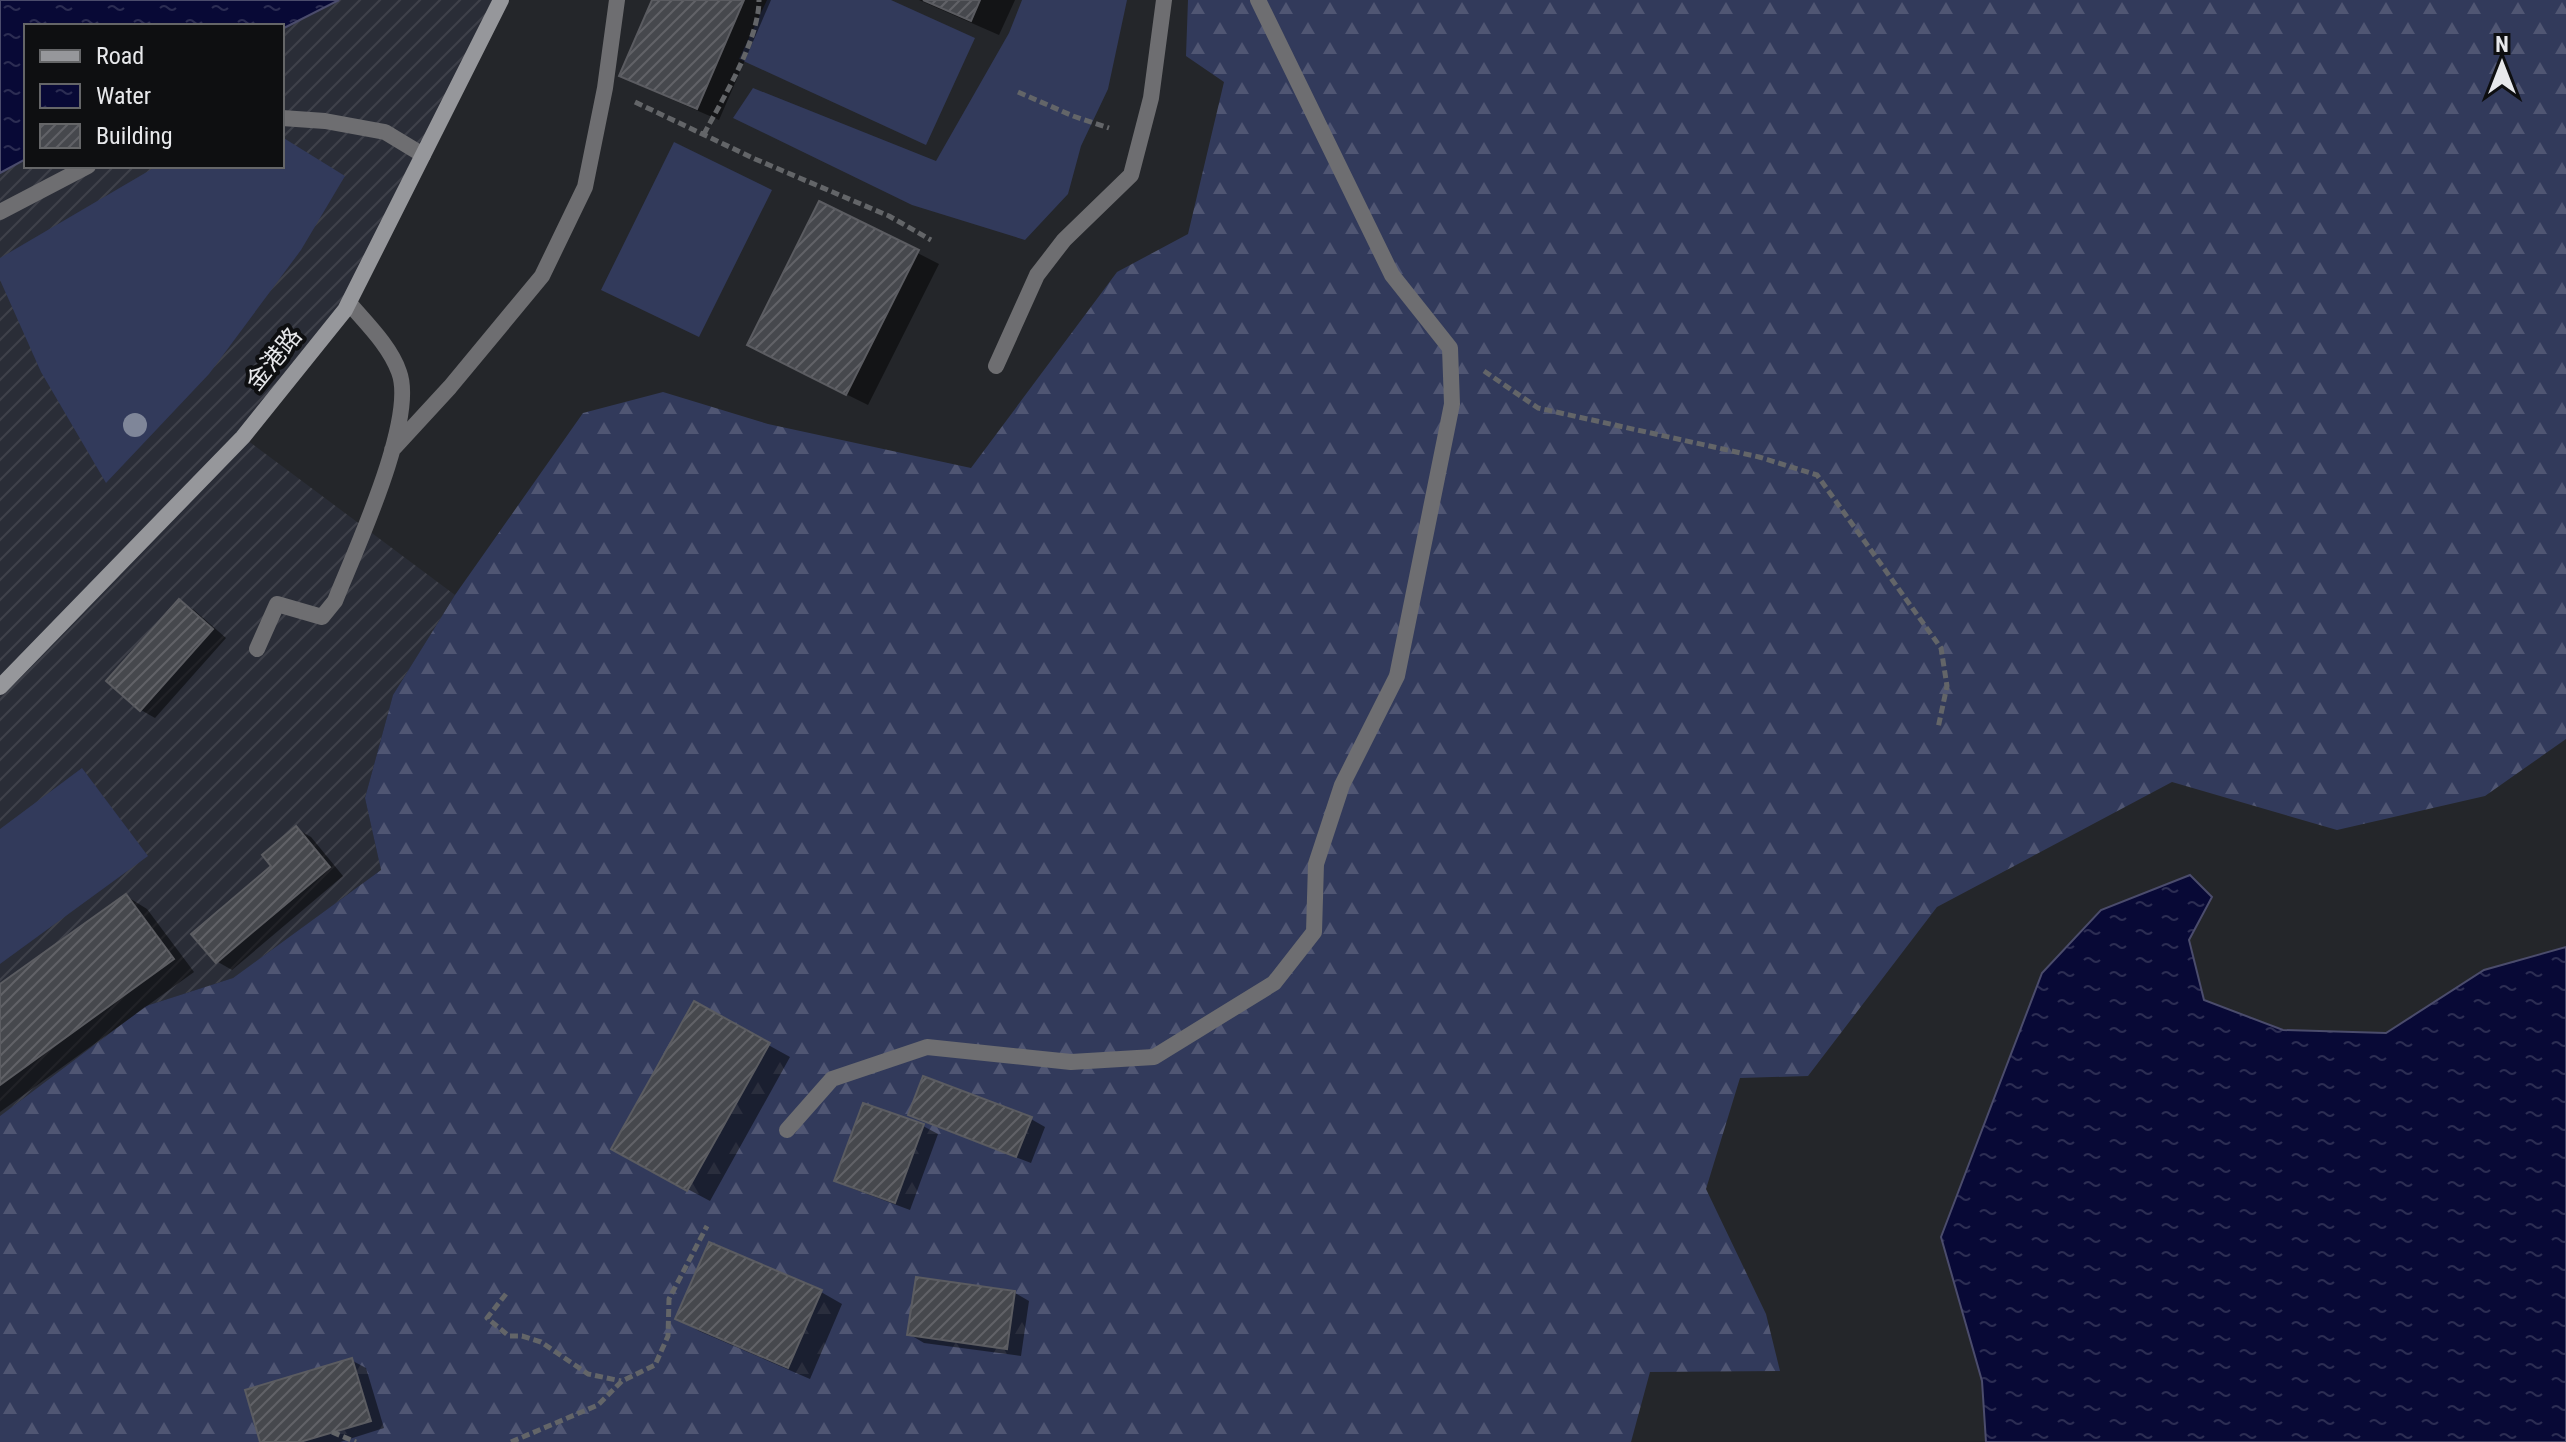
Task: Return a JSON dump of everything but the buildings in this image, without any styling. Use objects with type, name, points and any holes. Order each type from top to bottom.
[{"type":"street","name":"金港路","points":[[0,687],[243,437],[349,303],[501,0]]},
{"type":"lane","points":[[392,450],[450,387],[542,276],[585,187],[605,88],[617,0]]},
{"type":"lane","points":[[996,366],[1037,275],[1064,240],[1131,175],[1151,98],[1164,0]]},
{"type":"lane","points":[[787,1130],[832,1079],[927,1047],[1071,1062],[1154,1057],[1274,983],[1314,932],[1316,864],[1342,785],[1397,676],[1452,404],[1450,348],[1392,275],[1258,0]]},
{"type":"lane","points":[[284,118],[325,121],[385,132],[423,155]]},
{"type":"lane","points":[[0,212],[84,168]]},
{"type":"lane","points":[[257,649],[277,604],[322,617],[335,601],[392,450],[403,402],[400,373],[379,338],[349,303]]},
{"type":"path","points":[[704,134],[733,81],[759,17],[759,0]]},
{"type":"path","points":[[605,88],[889,216],[931,240]]},
{"type":"path","points":[[1018,92],[1073,116],[1141,138]]},
{"type":"path","points":[[1450,348],[1538,408],[1759,457],[1817,475],[1941,648],[1947,686],[1938,728]]},
{"type":"path","points":[[511,1442],[598,1405],[622,1381],[655,1365],[668,1336],[669,1299],[707,1226]]},
{"type":"path","points":[[506,1294],[487,1318],[509,1336],[541,1342],[588,1374],[622,1381]]},
{"type":"path","points":[[332,1432],[356,1442]]},
{"type":"shaded area","points":[[339,0],[501,0],[349,303],[243,437],[455,595],[393,695],[365,798],[381,870],[233,978],[146,1006],[0,1116],[0,173],[24,160],[24,168],[284,168],[284,28]]},
{"type":"green space","points":[[767,0],[891,0],[975,38],[926,145],[739,59]]},
{"type":"green space","points":[[1022,0],[1127,0],[1108,89],[1081,146],[1068,194],[1025,240],[912,205],[733,118],[753,88],[936,161],[1009,33]]},
{"type":"green space","points":[[1188,0],[2566,0],[2566,739],[2485,796],[2337,830],[2172,782],[1937,907],[1808,1076],[1740,1078],[1706,1189],[1766,1314],[1780,1371],[1650,1372],[1631,1442],[0,1442],[0,1116],[146,1006],[233,978],[381,870],[365,798],[393,695],[455,595],[583,413],[663,392],[768,424],[971,468],[1117,272],[1188,234],[1224,82],[1186,56]]},
{"type":"green space","points":[[284,138],[345,176],[301,250],[209,374],[106,483],[41,372],[0,280],[0,258],[154,168],[284,168]]},
{"type":"green space","points":[[674,142],[772,190],[699,337],[601,290]]},
{"type":"green space","points":[[82,768],[148,856],[0,964],[0,829]]},
{"type":"water","points":[[0,0],[339,0],[284,28],[284,24],[24,24],[24,160],[0,173]]},
{"type":"water","points":[[2190,875],[2212,897],[2189,940],[2204,1000],[2283,1030],[2386,1033],[2484,970],[2566,947],[2566,1442],[1986,1442],[1982,1381],[1941,1237],[2042,973],[2101,910]]}]
